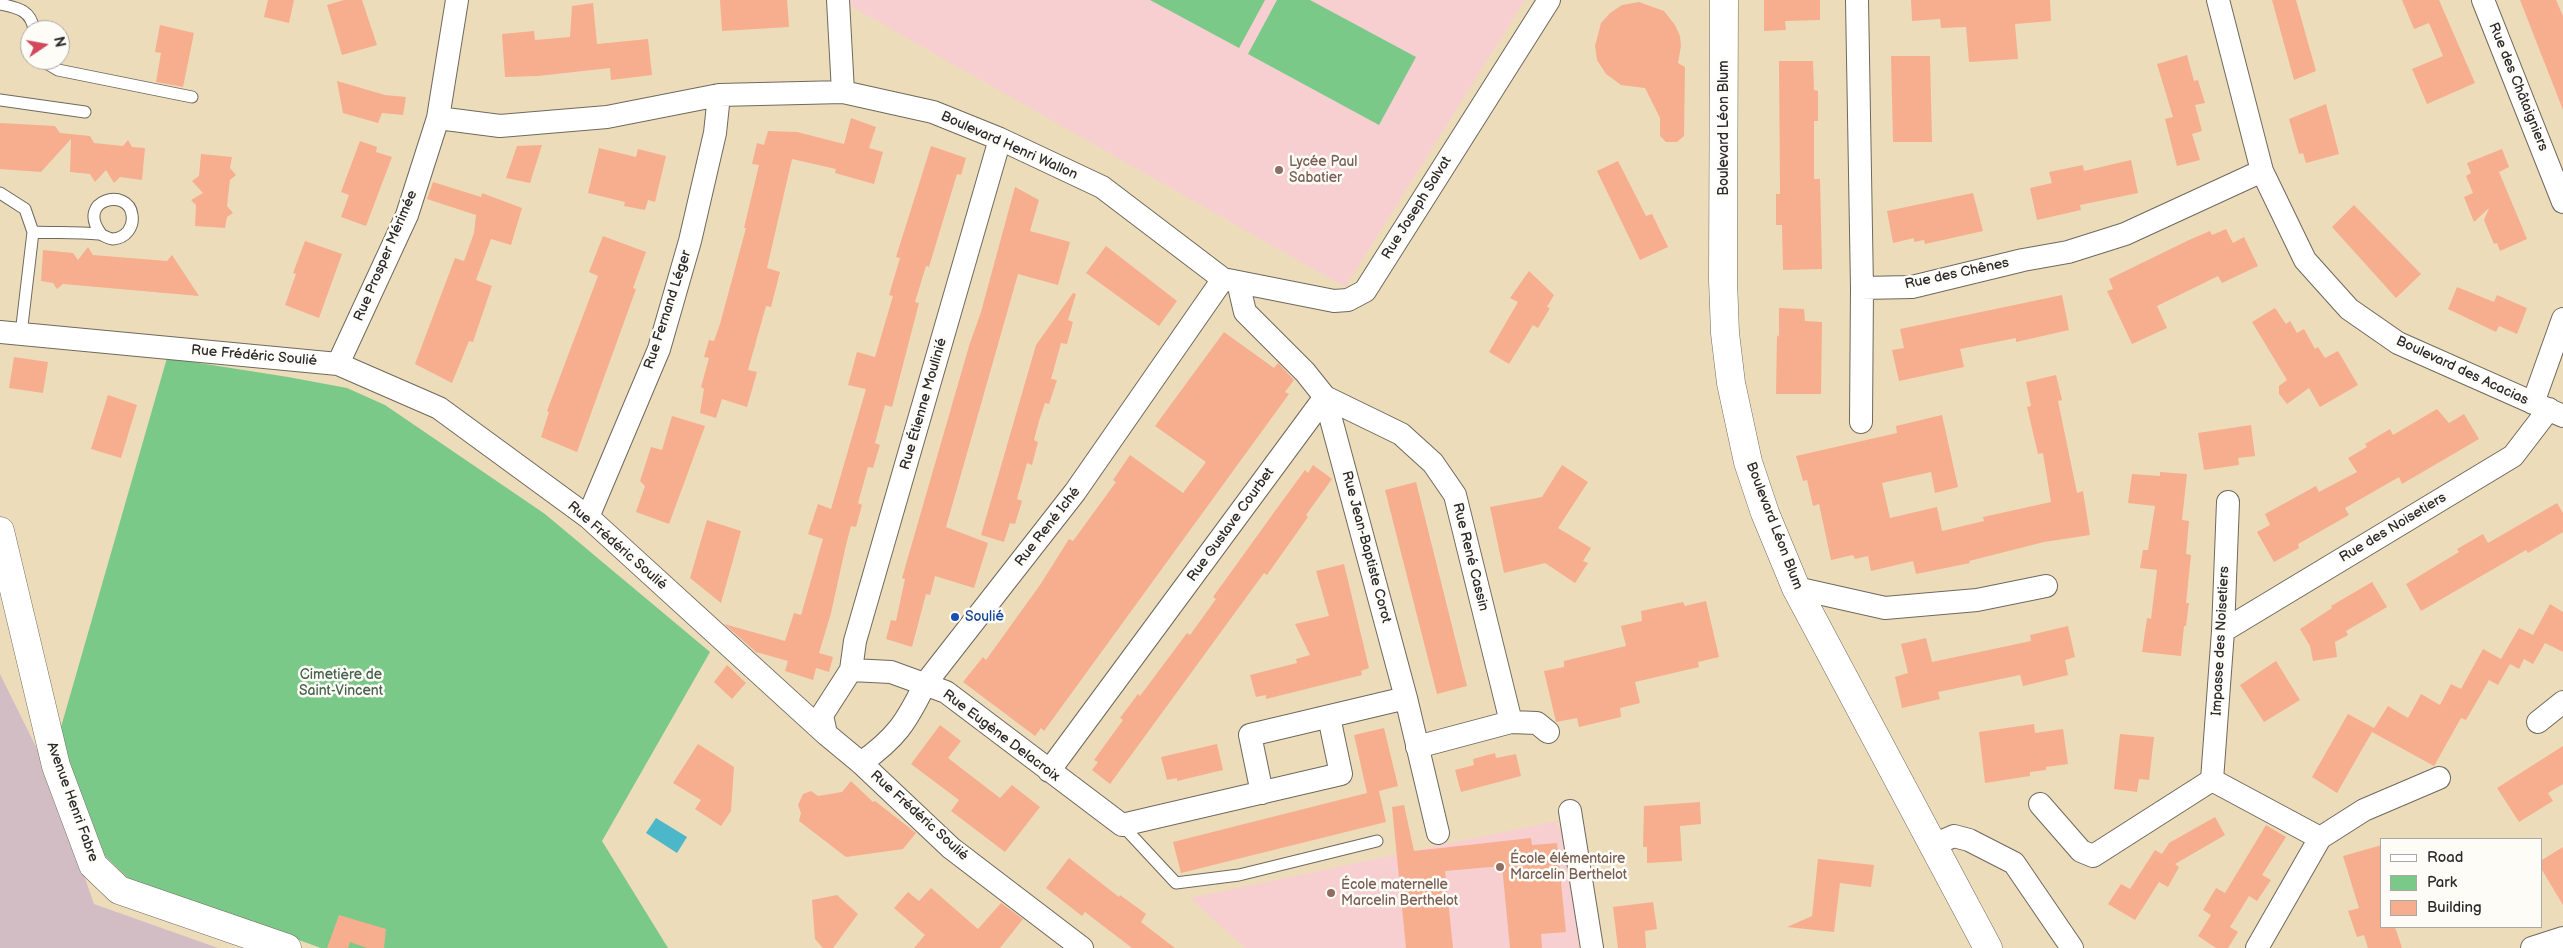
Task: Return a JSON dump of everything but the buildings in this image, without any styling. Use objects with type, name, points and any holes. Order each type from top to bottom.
[{"type":"street","name":"Rue Prosper Mérimée","points":[[338,364],[407,215],[438,118],[457,0]]},
{"type":"street","points":[[838,0],[843,92]]},
{"type":"street","name":"Rue Joseph Salvat","points":[[1231,280],[1334,301],[1348,300],[1365,291],[1548,0]]},
{"type":"street","name":"Boulevard Léon Blum","points":[[1724,0],[1723,280],[1731,384],[1748,462],[1765,513],[1796,588],[1988,948]]},
{"type":"street","points":[[1857,0],[1862,288],[1861,422]]},
{"type":"street","name":"Boulevard des Acacias","points":[[2218,0],[2262,170],[2305,260],[2349,309],[2398,343],[2548,409]]},
{"type":"street","name":"Rue des Châtaigniers","points":[[2483,0],[2563,202]]},
{"type":"street","name":"Boulevard Henri Wallon","points":[[438,118],[500,126],[607,117],[720,95],[843,92],[933,112],[1000,139],[1102,187],[1231,280]]},
{"type":"street","name":"Rue Fernand Léger","points":[[588,517],[658,348],[690,241],[715,134],[720,95]]},
{"type":"street","name":"Rue Étienne Moulinié","points":[[851,670],[855,641],[1000,139]]},
{"type":"street","name":"Rue des Chênes","points":[[1862,288],[1912,287],[2023,260],[2068,252],[2125,234],[2262,170]]},
{"type":"street","points":[[1231,280],[1245,312],[1305,372],[1325,397]]},
{"type":"street","name":"Rue René Iché","points":[[861,763],[889,743],[911,713],[925,684],[1076,492],[1231,280]]},
{"type":"street","points":[[2548,409],[2563,319]]},
{"type":"street","name":"Rue Frédéric Soulié","points":[[11,333],[338,364],[438,408],[588,517],[826,734],[861,763],[951,848],[1082,948]]},
{"type":"street","name":"Rue Jean-Baptiste Corot","points":[[1325,397],[1406,698],[1438,833]]},
{"type":"street","name":"Rue René Cassin","points":[[1325,397],[1401,434],[1433,463],[1455,495],[1511,722]]},
{"type":"street","name":"Rue Gustave Courbet","points":[[1049,771],[1325,397]]},
{"type":"street","name":"Rue des Noisetiers","points":[[2222,630],[2513,456],[2548,409]]},
{"type":"street","name":"Impasse des Noisetiers","points":[[2212,780],[2228,502]]},
{"type":"street","name":"Avenue Henri Fabre","points":[[0,531],[56,766],[93,865],[119,890],[287,948]]},
{"type":"street","points":[[1796,588],[1885,608],[1977,600],[2046,586]]},
{"type":"street","points":[[826,734],[822,715],[851,670]]},
{"type":"street","name":"Rue Eugène Delacroix","points":[[851,670],[891,672],[946,692],[1122,825]]},
{"type":"street","points":[[1262,793],[1250,735],[1406,698]]},
{"type":"street","points":[[2538,722],[2563,702]]},
{"type":"street","points":[[1122,825],[1341,774],[1329,717]]},
{"type":"street","points":[[1417,747],[1511,722],[1537,723],[1548,732]]},
{"type":"street","points":[[2257,948],[2320,838],[2364,810],[2439,778]]},
{"type":"street","points":[[2040,804],[2081,851],[2093,856],[2212,780],[2320,838]]},
{"type":"street","points":[[1570,810],[1592,948]]},
{"type":"street","points":[[1933,845],[1954,836],[1969,840],[2014,863],[2072,948]]},
{"type":"street","points":[[2532,948],[2563,938]]},
{"type":"lane","points":[[0,4],[21,9],[32,20]]},
{"type":"lane","points":[[58,70],[192,97]]},
{"type":"lane","points":[[0,100],[85,112]]},
{"type":"lane","points":[[0,193],[25,209],[33,232],[11,333]]},
{"type":"lane","points":[[33,232],[101,234]]},
{"type":"lane","points":[[1122,825],[1176,883],[1239,874],[1377,841]]},
{"type":"shaded area","name":"Lycée Paul Sabatier","points":[[847,0],[1525,0],[1345,287],[847,4]]},
{"type":"shaded area","points":[[0,674],[46,767],[94,904],[218,948],[0,948]]},
{"type":"shaded area","points":[[1556,821],[1567,845],[1579,948],[1245,948],[1190,898]]},
{"type":"green space","points":[[1150,0],[1265,0],[1239,48]]},
{"type":"green space","points":[[1277,0],[1310,0],[1416,57],[1379,125],[1248,54]]},
{"type":"green space","name":"Cimetière de Saint-Vincent","points":[[167,358],[347,388],[385,405],[545,514],[710,652],[602,841],[668,948],[321,948],[129,879],[102,853],[59,734]]},
{"type":"water","points":[[656,818],[687,837],[677,853],[646,833]]},
{"type":"place","name":"Lycée Paul Sabatier","points":[[1279,170]]},
{"type":"place","name":"Soulié","points":[[955,617]]},
{"type":"place","name":"École élémentaire Marcelin Berthelot","points":[[1500,867]]},
{"type":"place","name":"École maternelle Marcelin Berthelot","points":[[1331,893]]}]
